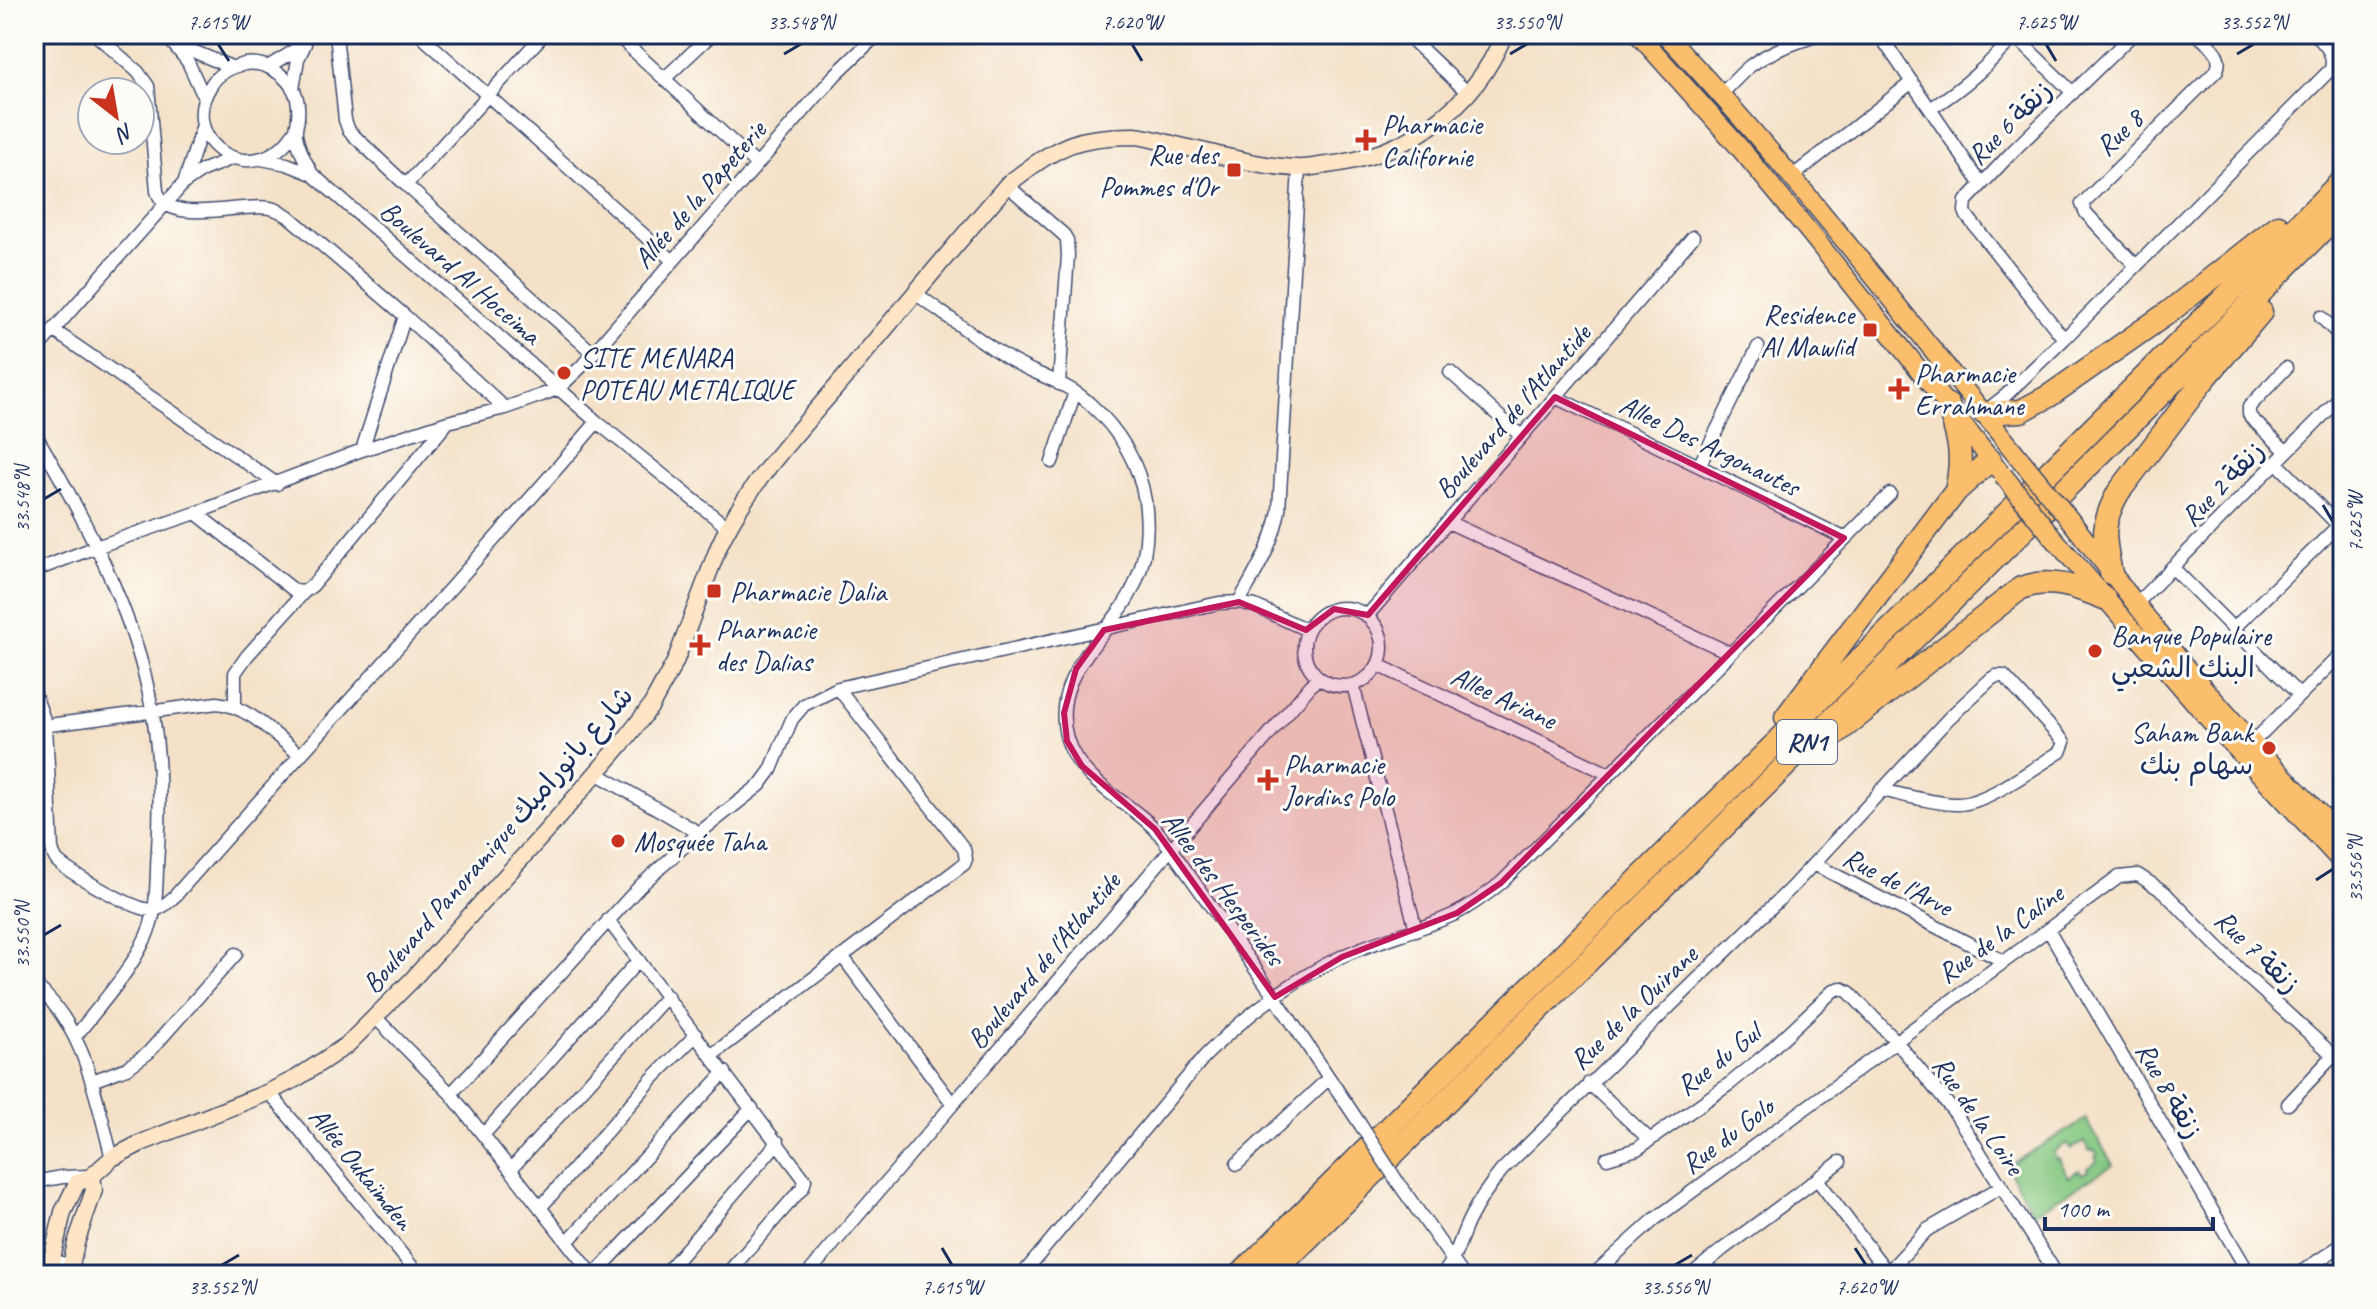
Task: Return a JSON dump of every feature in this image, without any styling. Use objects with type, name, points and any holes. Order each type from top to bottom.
[{"type":"highway","points":[[1984,413],[2021,411],[2049,396],[2169,312],[2343,177]]},
{"type":"highway","name":"RN1","points":[[1240,1275],[2343,177]]},
{"type":"highway","points":[[2111,573],[2105,529],[2107,512],[2118,493],[2210,372],[2318,250],[2343,211]]},
{"type":"highway","name":"RN1","points":[[1271,1275],[2343,211]]},
{"type":"highway","points":[[1948,405],[1961,455],[1956,491]]},
{"type":"highway","points":[[1746,772],[1956,491],[1996,468]]},
{"type":"highway","points":[[1734,814],[2021,588],[2047,582],[2064,584],[2104,598]]},
{"type":"main road","name":"Boulevard Panoramique شارع بانوراميك","points":[[49,1268],[63,1212],[77,1183],[92,1176],[112,1158],[141,1143],[297,1078],[347,1045],[537,841],[651,706],[675,662],[708,569],[727,527],[767,469],[1007,185],[1029,167],[1089,139],[1136,136],[1251,162],[1299,169],[1370,157],[1413,137],[1443,118],[1469,94],[1493,60],[1504,34]]},
{"type":"main road","points":[[1638,34],[1739,147],[1811,234],[1996,468],[2104,598],[2250,764],[2343,863]]},
{"type":"main road","points":[[1665,34],[1793,176],[2186,668],[2343,838]]},
{"type":"main road","points":[[74,1272],[84,1216],[94,1190],[92,1176]]},
{"type":"street","points":[[95,34],[138,72],[148,86],[157,191],[164,205],[174,210],[188,211],[269,207],[278,210],[405,316],[505,408]]},
{"type":"street","points":[[336,34],[346,126],[356,140],[593,353]]},
{"type":"street","points":[[419,34],[672,260]]},
{"type":"street","points":[[406,185],[544,34]]},
{"type":"street","points":[[616,34],[756,164]]},
{"type":"street","points":[[665,78],[712,34]]},
{"type":"street","name":"Allée de la Papeterie","points":[[559,388],[835,75],[878,34]]},
{"type":"street","points":[[1406,34],[1469,94]]},
{"type":"street","points":[[1721,94],[1750,66],[1784,47],[1822,34]]},
{"type":"street","points":[[1879,34],[1981,184]]},
{"type":"street","name":"Rue 6 زنقة","points":[[2064,339],[1967,216],[1966,201],[2133,34]]},
{"type":"street","name":"Rue 8","points":[[2135,265],[2086,213],[2082,204],[2217,70],[2219,58],[2197,34]]},
{"type":"street","points":[[1984,413],[2064,339],[2331,69],[2333,62],[2329,51],[2315,34]]},
{"type":"street","points":[[1930,109],[1962,88],[1991,63],[2014,35],[2073,93]]},
{"type":"street","points":[[268,67],[309,37]]},
{"type":"street","points":[[293,89],[298,59],[309,37]]},
{"type":"street","points":[[169,38],[188,50],[231,67]]},
{"type":"street","points":[[169,38],[188,62],[204,97]]},
{"type":"street","points":[[249,63],[268,67],[282,75],[293,89],[298,102],[295,131],[287,144],[275,154],[247,161],[233,158],[209,139],[201,111],[204,97],[214,79],[231,67],[249,63]]},
{"type":"street","points":[[1793,176],[1912,82]]},
{"type":"street","points":[[184,183],[203,125]]},
{"type":"street","name":"Boulevard Al Hoceima","points":[[295,131],[312,174]]},
{"type":"street","points":[[34,352],[184,183],[203,170],[233,158]]},
{"type":"street","name":"Boulevard Al Hoceima","points":[[261,159],[287,164],[312,174],[597,422],[727,527]]},
{"type":"street","points":[[1239,602],[1267,553],[1279,510],[1299,169]]},
{"type":"street","points":[[1007,185],[1067,240],[1059,384]]},
{"type":"street","name":"Boulevard de l'Atlantide","points":[[1367,616],[1693,237]]},
{"type":"street","name":"Allee des Hesperides","points":[[915,293],[1010,360],[1075,392],[1110,424],[1129,452],[1142,485],[1148,523],[1145,553],[1135,585],[1121,609],[1076,669],[1067,691],[1064,713],[1067,741],[1082,766],[1107,793],[1155,829],[1170,848],[1463,1275]]},
{"type":"street","points":[[362,450],[405,316]]},
{"type":"street","points":[[2321,317],[2343,339]]},
{"type":"street","points":[[53,330],[277,484]]},
{"type":"street","points":[[1699,466],[1758,347]]},
{"type":"street","points":[[2286,368],[2248,411],[2251,418],[2286,451]]},
{"type":"street","points":[[1450,372],[1521,436]]},
{"type":"street","points":[[34,571],[277,484],[362,450],[448,422],[505,408],[559,388]]},
{"type":"street","points":[[1052,462],[1075,392]]},
{"type":"street","name":"Rue 2 زنقة","points":[[2135,605],[2343,395]]},
{"type":"street","name":"Allee Des Argonautes","points":[[1555,397],[1844,538]]},
{"type":"street","points":[[235,707],[235,673],[247,656],[313,585],[448,422]]},
{"type":"street","points":[[34,692],[54,856],[127,904],[154,910],[163,906],[597,422]]},
{"type":"street","points":[[34,432],[60,475],[121,606],[143,668],[152,710],[159,781],[159,833],[150,927],[129,967],[75,1037]]},
{"type":"street","points":[[2233,629],[2341,526],[2276,462]]},
{"type":"street","points":[[1022,1275],[1205,1056],[1242,1022],[1315,971],[1368,945],[1457,913],[1501,883],[1890,494]]},
{"type":"street","points":[[196,513],[295,591],[304,592]]},
{"type":"street","points":[[1448,522],[1730,653]]},
{"type":"street","points":[[2172,567],[2299,695]]},
{"type":"street","points":[[451,1094],[640,886],[699,833],[760,785],[771,770],[792,719],[804,705],[838,688],[1219,603],[1239,602],[1255,606],[1307,630]]},
{"type":"street","points":[[1349,608],[1367,616],[1375,623],[1381,636],[1382,651],[1378,665],[1369,676],[1353,685],[1336,686],[1318,677],[1305,658],[1303,646],[1307,630],[1316,618],[1334,609],[1349,608]]},
{"type":"street","points":[[2252,743],[2342,654]]},
{"type":"street","name":"Allee Ariane","points":[[1378,665],[1609,774]]},
{"type":"street","name":"Rue de la Ouirane","points":[[1442,1275],[1453,1261],[1483,1194],[1502,1170],[1814,864],[1881,790],[1949,718],[1996,676],[2004,676],[2064,742],[2060,752],[1987,796],[1969,803],[1955,805],[1881,790]]},
{"type":"street","name":"Boulevard de l'Atlantide","points":[[807,1275],[1318,677]]},
{"type":"street","points":[[1353,685],[1416,930]]},
{"type":"street","points":[[712,1055],[964,864],[966,855],[838,688]]},
{"type":"street","points":[[40,726],[217,703],[245,711],[299,754]]},
{"type":"street","points":[[596,773],[699,833]]},
{"type":"street","name":"Rue de l'Arve","points":[[1814,864],[2003,961]]},
{"type":"street","name":"Rue de la Caline","points":[[1895,1040],[2106,884],[2119,877],[2138,875]]},
{"type":"street","name":"Rue 7 زنقة","points":[[2138,875],[2164,892],[2246,976],[2338,1060]]},
{"type":"street","points":[[608,920],[802,1173],[805,1183],[726,1275]]},
{"type":"street","name":"Rue 8 زنقة","points":[[2048,929],[2250,1275]]},
{"type":"street","points":[[92,1081],[139,1060],[236,954]]},
{"type":"street","points":[[842,956],[952,1103]]},
{"type":"street","points":[[484,1134],[639,960]]},
{"type":"street","points":[[34,984],[62,1015],[75,1037],[92,1081],[112,1158]]},
{"type":"street","name":"Rue du Gul","points":[[1607,1158],[1624,1155],[1650,1140],[1755,1063],[1834,990],[1841,988],[1849,992]]},
{"type":"street","name":"Rue de la Loire","points":[[1849,992],[1895,1040],[1972,1136],[2057,1275]]},
{"type":"street","points":[[511,1169],[667,996]]},
{"type":"street","points":[[375,1017],[451,1094],[594,1275],[752,1108]]},
{"type":"street","points":[[540,1208],[653,1078],[696,1035]]},
{"type":"street","name":"Rue du Golo","points":[[1593,1275],[1655,1219],[1895,1040]]},
{"type":"street","points":[[2288,1104],[2338,1060]]},
{"type":"street","points":[[567,1242],[725,1072]]},
{"type":"street","points":[[1237,1164],[1329,1078]]},
{"type":"street","points":[[1589,1083],[1650,1140]]},
{"type":"street","name":"Allée Oukaïmden","points":[[269,1092],[419,1275]]},
{"type":"street","points":[[664,1275],[778,1142]]},
{"type":"street","points":[[1691,1275],[1840,1162]]},
{"type":"street","points":[[34,1182],[92,1176]]},
{"type":"street","points":[[1817,1179],[1886,1273],[1927,1230],[2001,1187]]},
{"type":"street","points":[[2297,1275],[2342,1246]]},
{"type":"street","points":[[49,1268],[74,1272]]},
{"type":"highlighted area","points":[[1555,397],[1844,538],[1501,883],[1457,913],[1342,957],[1275,997],[1155,829],[1082,766],[1067,741],[1064,713],[1076,669],[1104,630],[1239,602],[1306,630],[1334,609],[1368,615]]},
{"type":"green space","points":[[2086,1119],[2113,1165],[2034,1213],[2006,1167]],"holes":[[[2084,1142],[2090,1151],[2094,1150],[2098,1155],[2095,1157],[2097,1162],[2087,1168],[2088,1171],[2082,1174],[2079,1170],[2068,1177],[2053,1152],[2067,1143],[2071,1149]]]},
{"type":"place","name":"Pharmacie Californie","points":[[1366,140]]},
{"type":"place","name":"Rue des Pommes d'Or","points":[[1234,170]]},
{"type":"place","name":"Residence Al Mawlid","points":[[1870,330]]},
{"type":"place","name":"SITE MENARA POTEAU METALIQUE","points":[[564,373]]},
{"type":"place","name":"Pharmacie Errahmane","points":[[1899,389]]},
{"type":"place","name":"Pharmacie Dalia","points":[[714,591]]},
{"type":"place","name":"Pharmacie des Dalias","points":[[700,645]]},
{"type":"place","name":"Banque Populaire البنك الشعبي","points":[[2095,651]]},
{"type":"place","name":"Saham Bank سهام بنك","points":[[2269,748]]},
{"type":"place","name":"Pharmacie Jordins Polo","points":[[1268,780]]},
{"type":"place","name":"Mosquée Taha","points":[[618,841]]}]
